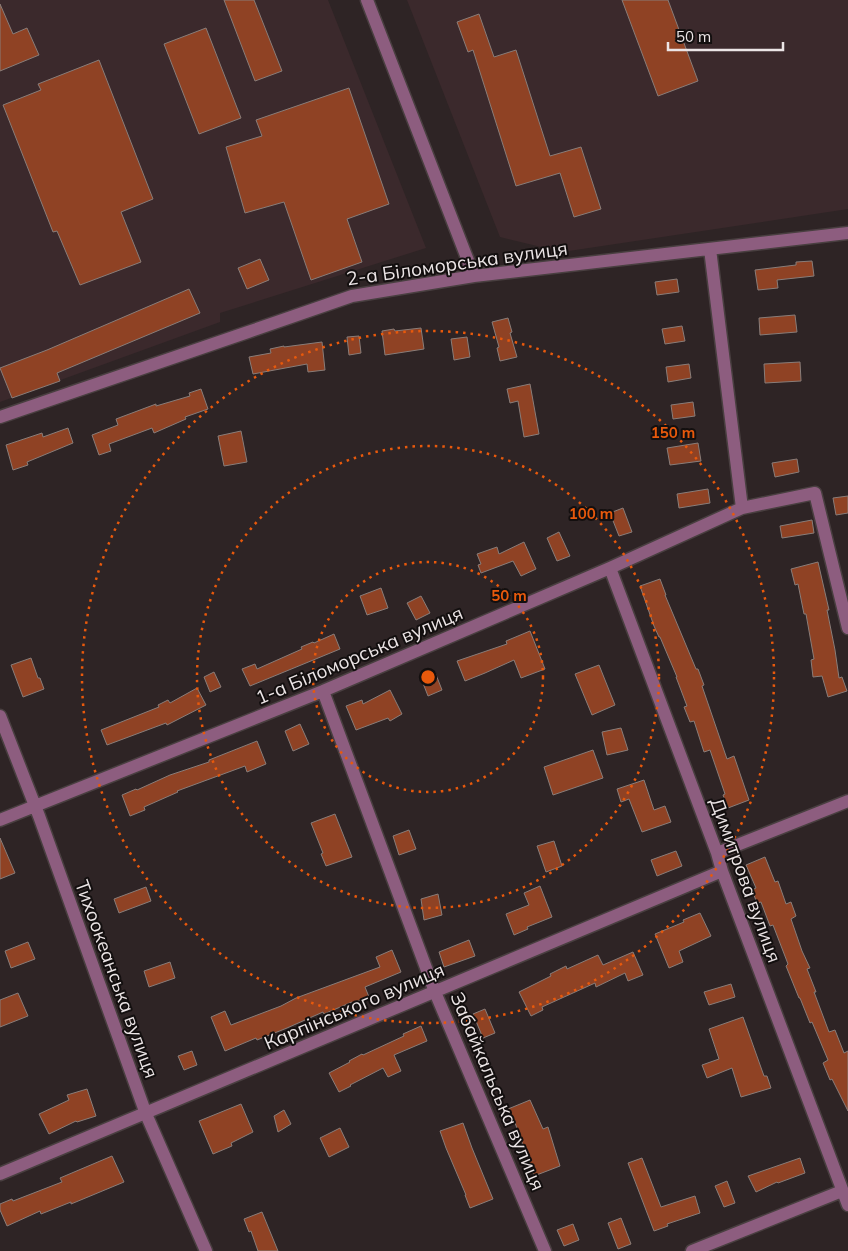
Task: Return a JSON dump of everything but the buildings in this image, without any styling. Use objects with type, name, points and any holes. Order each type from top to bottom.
[{"type":"street","points":[[367,0],[474,276]]},
{"type":"street","name":"2-а Біломорська вулиця","points":[[0,416],[352,296],[474,276],[848,232]]},
{"type":"street","points":[[710,249],[742,508]]},
{"type":"street","name":"1-а Біломорська вулиця","points":[[0,820],[323,691],[610,568],[742,508],[815,493],[848,628]]},
{"type":"street","name":"Димитрова вулиця","points":[[610,568],[848,1205]]},
{"type":"street","name":"Забайкальська вулиця","points":[[323,691],[436,992],[545,1251]]},
{"type":"street","name":"Тихоокеанська вулиця","points":[[0,716],[36,806],[146,1114],[206,1251]]},
{"type":"street","points":[[717,852],[848,801]]},
{"type":"street","name":"Карпінського вулиця","points":[[0,1174],[722,871]]},
{"type":"street","points":[[692,1251],[842,1191]]},
{"type":"shaded area","points":[[0,0],[328,0],[426,248],[220,313],[220,322],[0,402]]},
{"type":"shaded area","points":[[407,0],[848,0],[848,209],[562,252],[500,237]]}]
